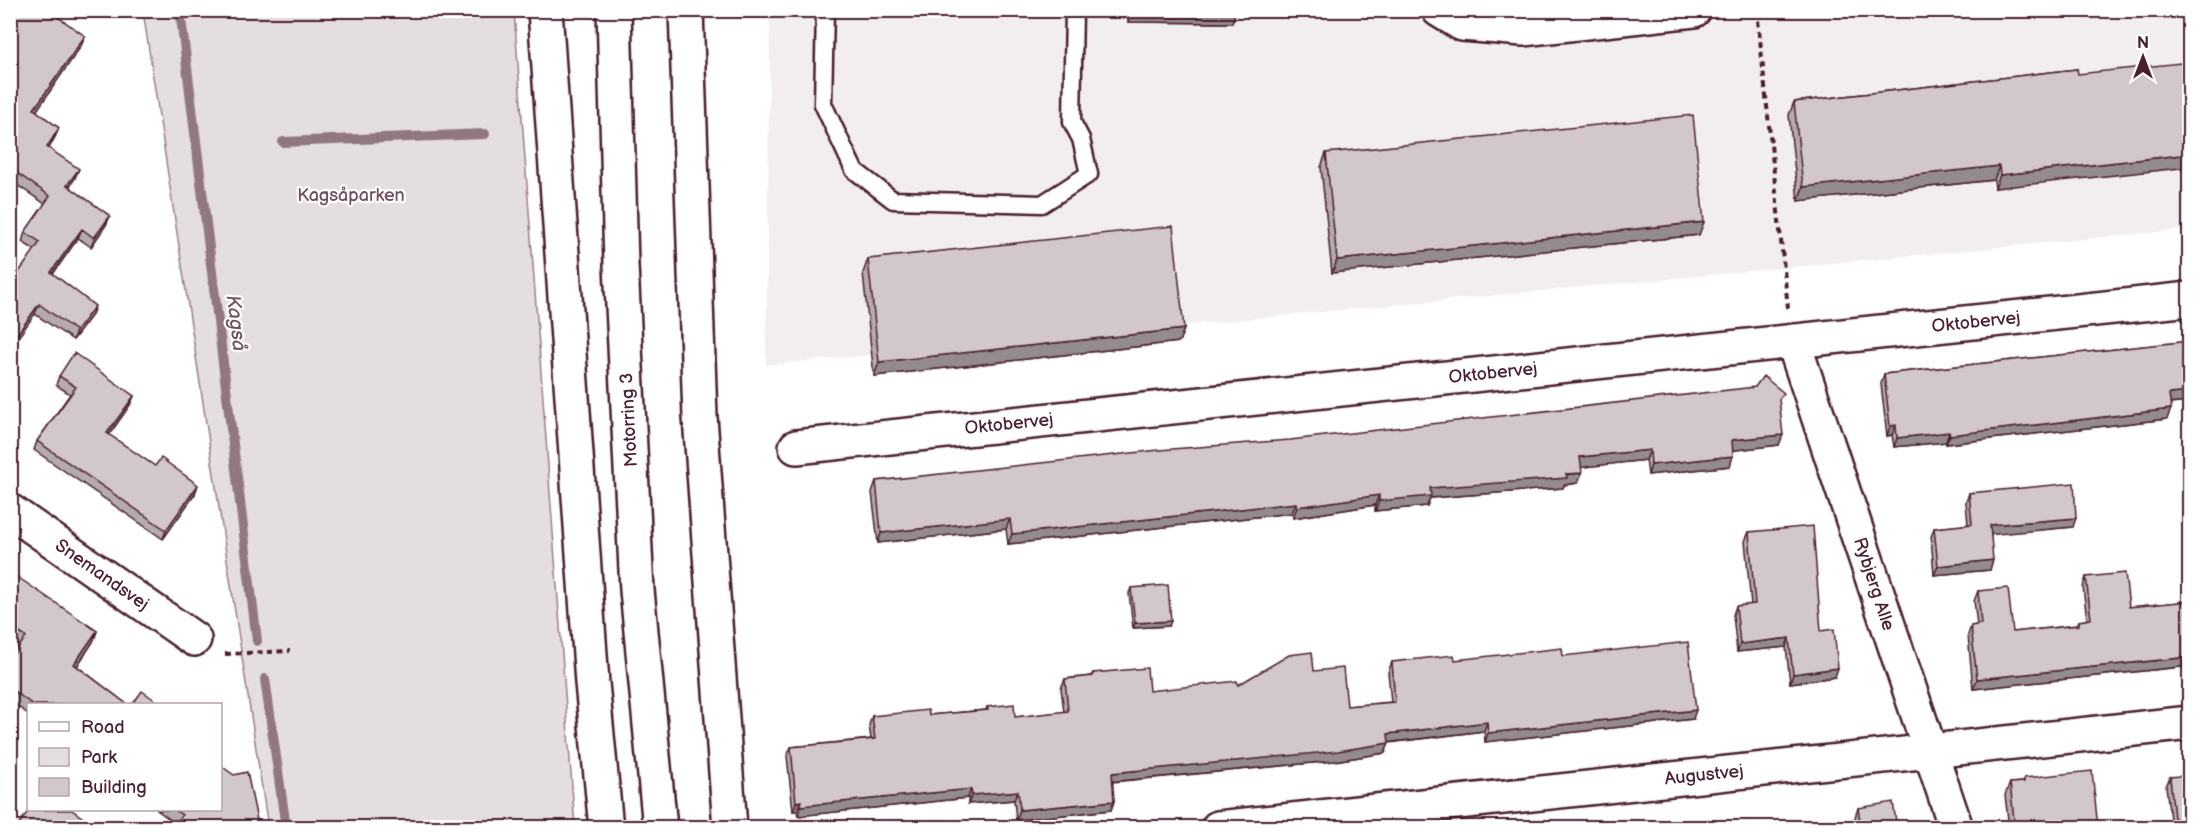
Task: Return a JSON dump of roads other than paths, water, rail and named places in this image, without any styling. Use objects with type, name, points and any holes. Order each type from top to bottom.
[{"type":"main road","name":"Motorring 3","points":[[614,10],[622,276],[637,590],[660,828]]},
{"type":"main road","points":[[686,10],[700,417],[730,828]]},
{"type":"main road","points":[[1439,10],[1462,24],[1523,29],[1623,15],[1694,10]]},
{"type":"main road","points":[[545,17],[592,683],[606,828]]},
{"type":"main road","name":"Oktobervej","points":[[796,447],[2190,299]]},
{"type":"main road","name":"Rybjerg Alle","points":[[1793,341],[1956,828]]},
{"type":"main road","name":"Snemandsvej","points":[[10,511],[194,639]]},
{"type":"main road","name":"Augustvej","points":[[1218,828],[2190,723]]},
{"type":"lane","points":[[825,10],[823,104],[854,170],[893,200],[1042,204],[1089,174],[1081,139],[1072,122],[1074,10]]},
{"type":"waterway","name":"Kagså","points":[[180,10],[257,641]]},
{"type":"waterway","points":[[283,142],[485,134]]},
{"type":"waterway","name":"Kagså","points":[[265,679],[286,828]]},
{"type":"park label","name":"Kagsåparken","points":[[351,195]]}]
